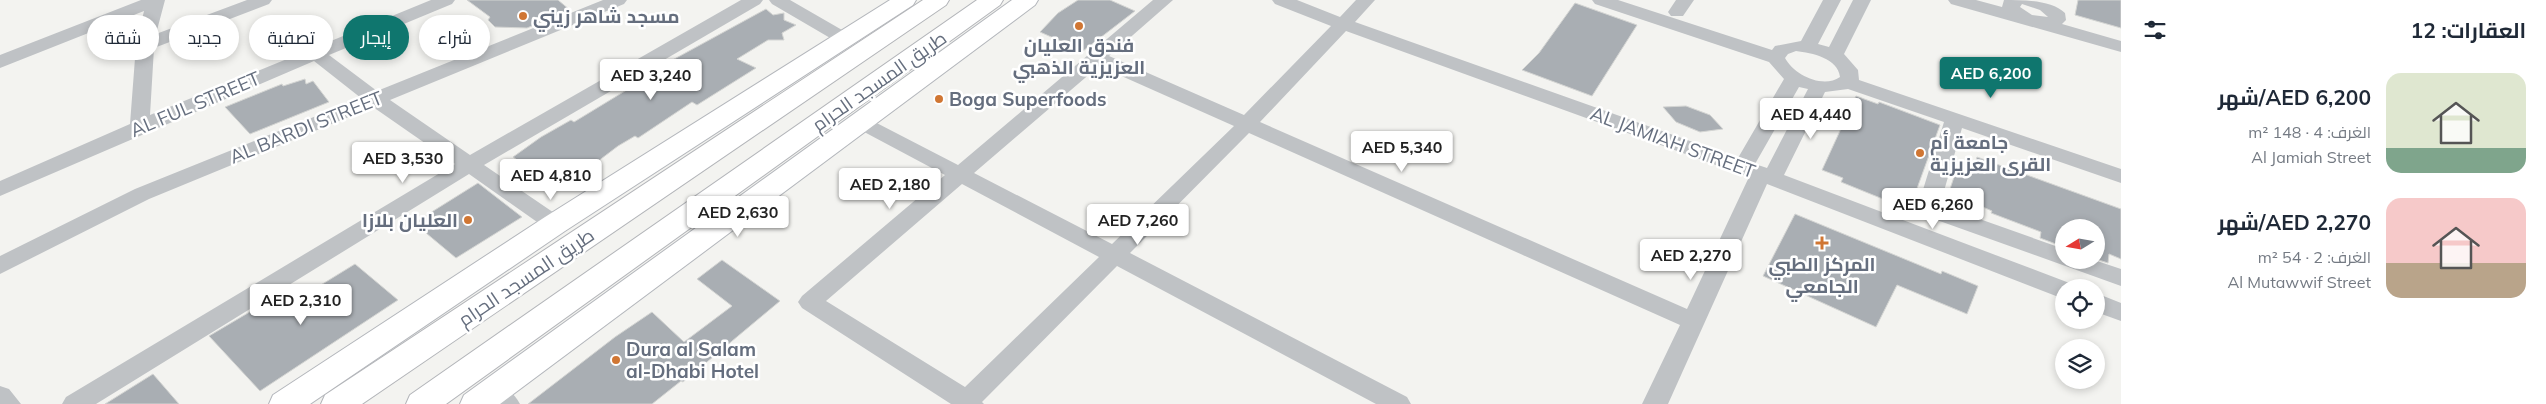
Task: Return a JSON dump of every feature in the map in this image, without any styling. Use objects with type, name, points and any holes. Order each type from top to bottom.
[{"type":"main road","points":[[285,404],[555,224],[905,0]]},
{"type":"main road","name":"طريق المسجد الحرام","points":[[337,404],[938,0]]},
{"type":"main road","name":"طريق المسجد الحرام","points":[[422,404],[886,88],[992,0]]},
{"type":"main road","points":[[492,400],[860,122],[886,88],[1027,0]]},
{"type":"street","points":[[214,15],[238,0]]},
{"type":"street","points":[[224,15],[263,0]]},
{"type":"street","name":"AL FUL STREET","points":[[333,47],[446,0]]},
{"type":"street","name":"AL BARDI STREET","points":[[0,266],[142,194],[618,0]]},
{"type":"street","points":[[75,404],[469,165],[754,0]]},
{"type":"street","points":[[778,0],[843,38]]},
{"type":"street","points":[[1164,0],[810,302],[967,403],[1246,124],[1366,0]]},
{"type":"street","name":"AL JAMIAH STREET","points":[[1281,0],[1759,173],[2055,287]]},
{"type":"street","points":[[1602,0],[1781,52],[1807,47],[1834,56],[1848,76],[1955,120],[2121,176]]},
{"type":"street","points":[[1641,0],[1681,6],[1781,52]]},
{"type":"street","points":[[1807,47],[1832,0]]},
{"type":"street","points":[[1834,56],[1862,0]]},
{"type":"street","points":[[1957,0],[2121,47]]},
{"type":"street","points":[[152,15],[156,1]]},
{"type":"street","points":[[0,62],[156,1]]},
{"type":"street","points":[[2058,16],[2053,22],[2032,21],[2013,10],[2010,5],[2024,1],[2052,9],[2058,16],[2121,34]]},
{"type":"street","points":[[1781,52],[1780,67],[1794,78],[1819,86],[1840,85],[1848,76]]},
{"type":"street","points":[[1097,58],[1693,321]]},
{"type":"street","points":[[140,127],[144,60]]},
{"type":"street","name":"AL FUL STREET","points":[[0,189],[140,127],[302,60]]},
{"type":"street","points":[[324,60],[375,99],[555,224]]},
{"type":"street","points":[[1848,76],[2121,161]]},
{"type":"street","points":[[1655,404],[1759,173],[1794,78]]},
{"type":"street","points":[[1759,173],[1819,86]]},
{"type":"street","points":[[1955,120],[1928,209],[2055,255]]},
{"type":"street","points":[[860,122],[1398,404]]},
{"type":"street","points":[[2096,269],[2121,278]]},
{"type":"street","points":[[2105,306],[2121,312]]},
{"type":"street","points":[[0,396],[8,404]]},
{"type":"building","name":"مسجد شاهر زيني","points":[[467,0],[558,0],[570,10],[527,28],[495,27],[490,22],[490,15]]},
{"type":"building","name":"فندق العليان العزيزية الذهبي","points":[[1078,0],[1110,0],[1135,11],[1083,51],[1040,32],[1058,13]]},
{"type":"building","points":[[2078,0],[2121,0],[2121,28],[2075,15]]},
{"type":"building","points":[[1575,3],[1637,25],[1592,96],[1522,70],[1539,53]]},
{"type":"building","points":[[766,9],[773,15],[784,13],[784,20],[796,25],[782,33],[784,40],[768,40],[737,59],[756,68],[697,105],[692,102],[638,138],[635,136],[618,146],[589,168],[556,187],[513,157],[541,137],[571,120],[574,122],[648,77],[645,75]]},
{"type":"building","points":[[305,79],[306,84],[313,81],[329,102],[250,134],[225,107],[282,84],[283,86]]},
{"type":"building","points":[[1856,96],[1878,104],[1879,102],[1940,125],[1911,205],[1890,197],[1888,201],[1841,182],[1843,178],[1822,170]]},
{"type":"building","points":[[1686,106],[1710,115],[1723,129],[1700,132],[1676,122],[1663,107]]},
{"type":"building","points":[[1977,157],[2121,209],[2121,259],[2109,254],[2108,263],[2105,262],[2105,219],[2055,219],[2055,244],[2040,238],[2041,232],[1991,213],[1992,211],[1949,192],[1956,171],[1971,176]]},
{"type":"building","name":"العليان بلازا","points":[[478,183],[522,217],[456,258],[414,223]]},
{"type":"building","name":"المركز الطبي الجامعي","points":[[1795,214],[1941,274],[1942,271],[1978,286],[1967,314],[1897,285],[1876,327],[1763,276]]},
{"type":"building","points":[[722,260],[780,301],[683,382],[681,381],[652,404],[528,404],[615,337],[652,312],[684,342],[732,306],[697,279]]},
{"type":"building","points":[[355,264],[398,300],[260,391],[209,336],[275,297],[285,307]]},
{"type":"building","points":[[153,374],[179,404],[105,404]]},
{"type":"place","name":"مسجد شاهر زيني","points":[[523,16]]},
{"type":"place","name":"فندق العليان العزيزية الذهبي","points":[[1079,26]]},
{"type":"place","name":"Boga Superfoods","points":[[939,99]]},
{"type":"place","name":"جامعة أم القرى العزيزية","points":[[1920,153]]},
{"type":"place","name":"العليان بلازا","points":[[468,220]]},
{"type":"place","name":"المركز الطبي الجامعي","points":[[1822,243]]},
{"type":"place","name":"Dura al Salam al-Dhabi Hotel","points":[[616,360]]}]
